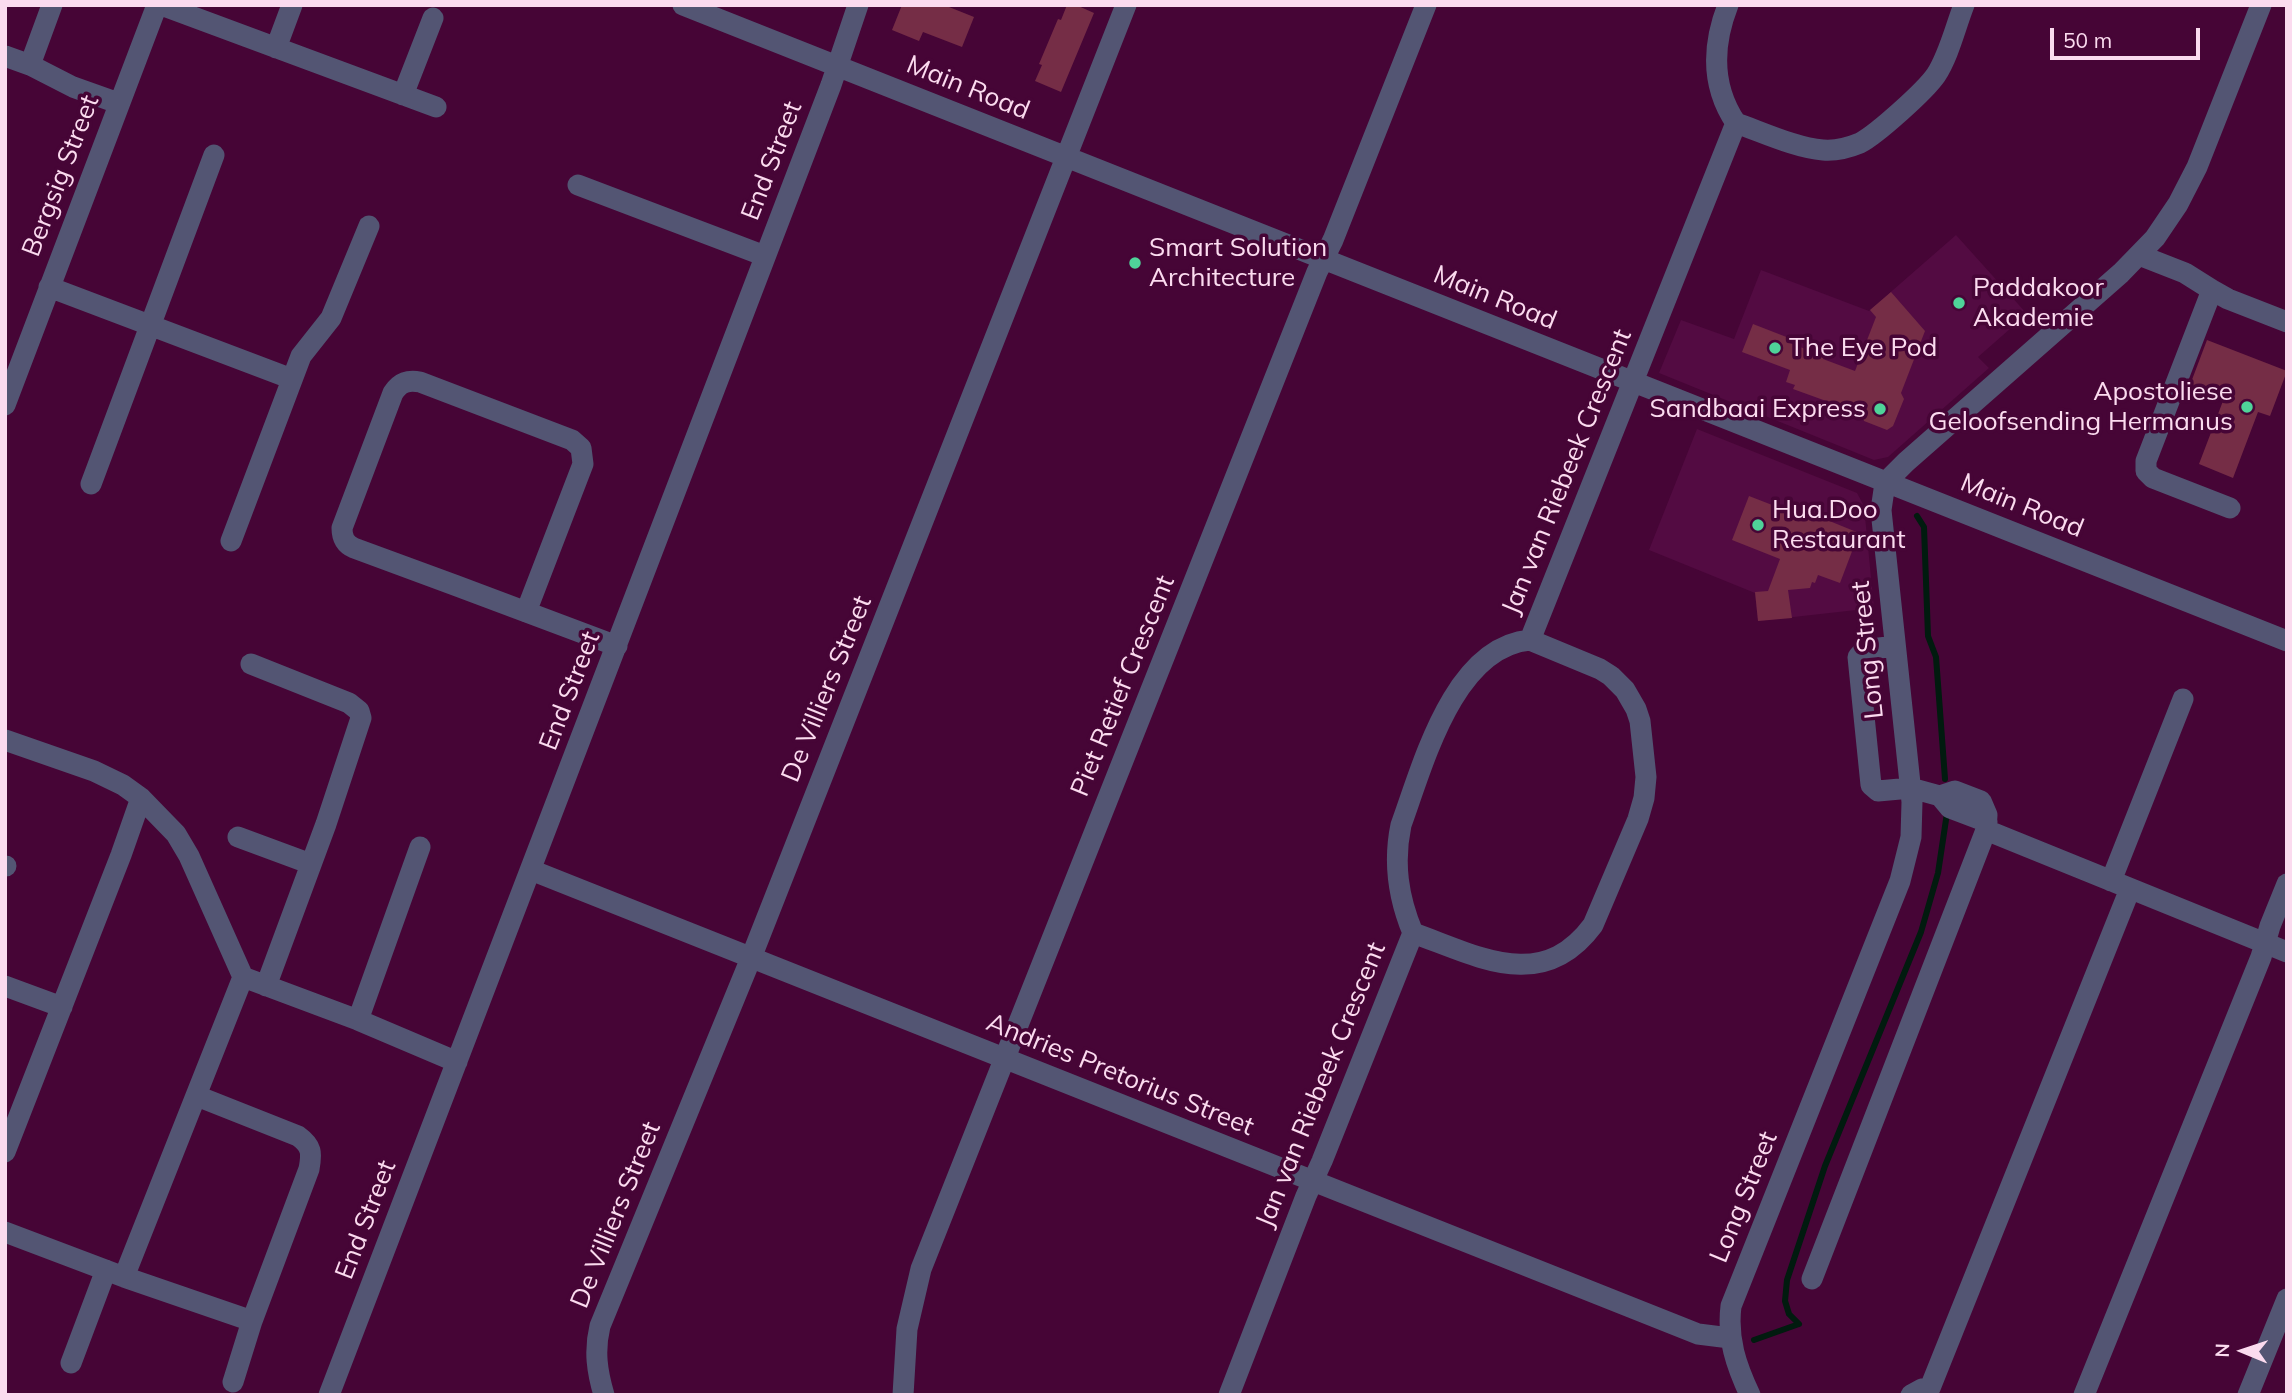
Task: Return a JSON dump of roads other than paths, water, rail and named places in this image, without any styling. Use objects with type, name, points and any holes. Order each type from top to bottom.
[{"type":"street","points":[[30,65],[52,5]]},
{"type":"street","points":[[159,5],[436,107]]},
{"type":"street","name":"Bergsig Street","points":[[5,405],[118,103],[159,5]]},
{"type":"street","points":[[276,48],[292,5]]},
{"type":"street","name":"Main Road","points":[[683,5],[2287,641]]},
{"type":"street","name":"End Street","points":[[329,1395],[617,646],[858,5]]},
{"type":"street","name":"De Villiers Street","points":[[604,1395],[596,1363],[600,1326],[751,958],[1126,5]]},
{"type":"street","name":"Piet Retief Crescent","points":[[903,1395],[907,1329],[921,1269],[1426,5]]},
{"type":"street","points":[[1728,5],[1718,33],[1715,67],[1722,98],[1736,123],[1812,149],[1838,150],[1860,142],[1877,131],[1935,76],[1964,5]]},
{"type":"street","points":[[1885,483],[2139,255],[2167,221],[2197,167],[2261,5]]},
{"type":"street","points":[[402,95],[433,18]]},
{"type":"street","points":[[5,56],[74,87],[118,103]]},
{"type":"street","name":"Jan van Riebeek Crescent","points":[[1228,1395],[1413,933],[1405,916],[1397,880],[1397,842],[1444,712],[1469,677],[1499,649],[1530,640],[1736,123]]},
{"type":"street","points":[[91,484],[214,155]]},
{"type":"street","points":[[578,185],[765,256]]},
{"type":"street","points":[[231,541],[301,356],[331,318],[369,226]]},
{"type":"street","points":[[2139,255],[2185,274],[2228,299],[2287,322]]},
{"type":"street","points":[[49,287],[292,379]]},
{"type":"street","points":[[2212,290],[2145,466],[2153,478],[2230,508]]},
{"type":"street","points":[[526,612],[583,464],[581,448],[572,440],[420,383],[413,381],[401,384],[393,393],[342,528],[344,539],[354,548],[617,646]]},
{"type":"street","name":"Long Street","points":[[1750,1395],[1730,1338],[1730,1314],[1736,1290],[1900,881],[1912,837],[1911,788],[1881,510],[1885,483]]},
{"type":"street","points":[[1413,933],[1498,963],[1537,964],[1561,956],[1593,925],[1639,819],[1646,777],[1640,721],[1630,698],[1619,683],[1600,669],[1530,640]]},
{"type":"street","points":[[1895,646],[1864,650],[1858,657],[1870,780],[1874,788],[1878,791],[1911,788],[1940,796],[1950,808],[1987,826],[2120,885],[2287,952]]},
{"type":"street","points":[[251,664],[349,703],[359,711],[361,718],[266,986]]},
{"type":"street","points":[[1925,1392],[2120,885],[2183,699]]},
{"type":"street","points":[[5,740],[94,771],[123,785],[141,798],[176,834],[189,856],[243,977],[358,1020],[457,1062]]},
{"type":"street","points":[[5,1152],[141,798]]},
{"type":"street","points":[[1812,1279],[1987,826]]},
{"type":"street","points":[[238,837],[311,864]]},
{"type":"street","points":[[358,1020],[420,847]]},
{"type":"street","name":"Andries Pretorius Street","points":[[531,870],[1698,1334],[1730,1338]]},
{"type":"street","points":[[2084,1395],[2251,983],[2287,884]]},
{"type":"street","points":[[71,1363],[197,1096],[243,977]]},
{"type":"street","points":[[5,986],[62,1007]]},
{"type":"street","points":[[197,1096],[298,1136],[306,1142],[312,1155],[252,1321],[233,1382]]},
{"type":"street","points":[[5,1232],[115,1274],[252,1321]]},
{"type":"street","points":[[2248,1395],[2287,1299]]},
{"type":"waterway","points":[[1917,516],[1924,527],[1928,636],[1936,657],[1945,779]]},
{"type":"waterway","points":[[1799,1324],[1789,1314],[1785,1301],[1787,1280],[1825,1166],[1921,932],[1938,873],[1947,813]]},
{"type":"waterway","points":[[1754,1340],[1799,1324]]},
{"type":"place","name":"Smart Solution Architecture","points":[[1135,263]]},
{"type":"place","name":"Paddakoor Akademie","points":[[1959,303]]},
{"type":"place","name":"The Eye Pod","points":[[1775,348]]},
{"type":"place","name":"Apostoliese Geloofsending Hermanus","points":[[2247,407]]},
{"type":"place","name":"Sandbaai Express","points":[[1880,409]]},
{"type":"place","name":"Hua.Doo Restaurant","points":[[1758,525]]}]
